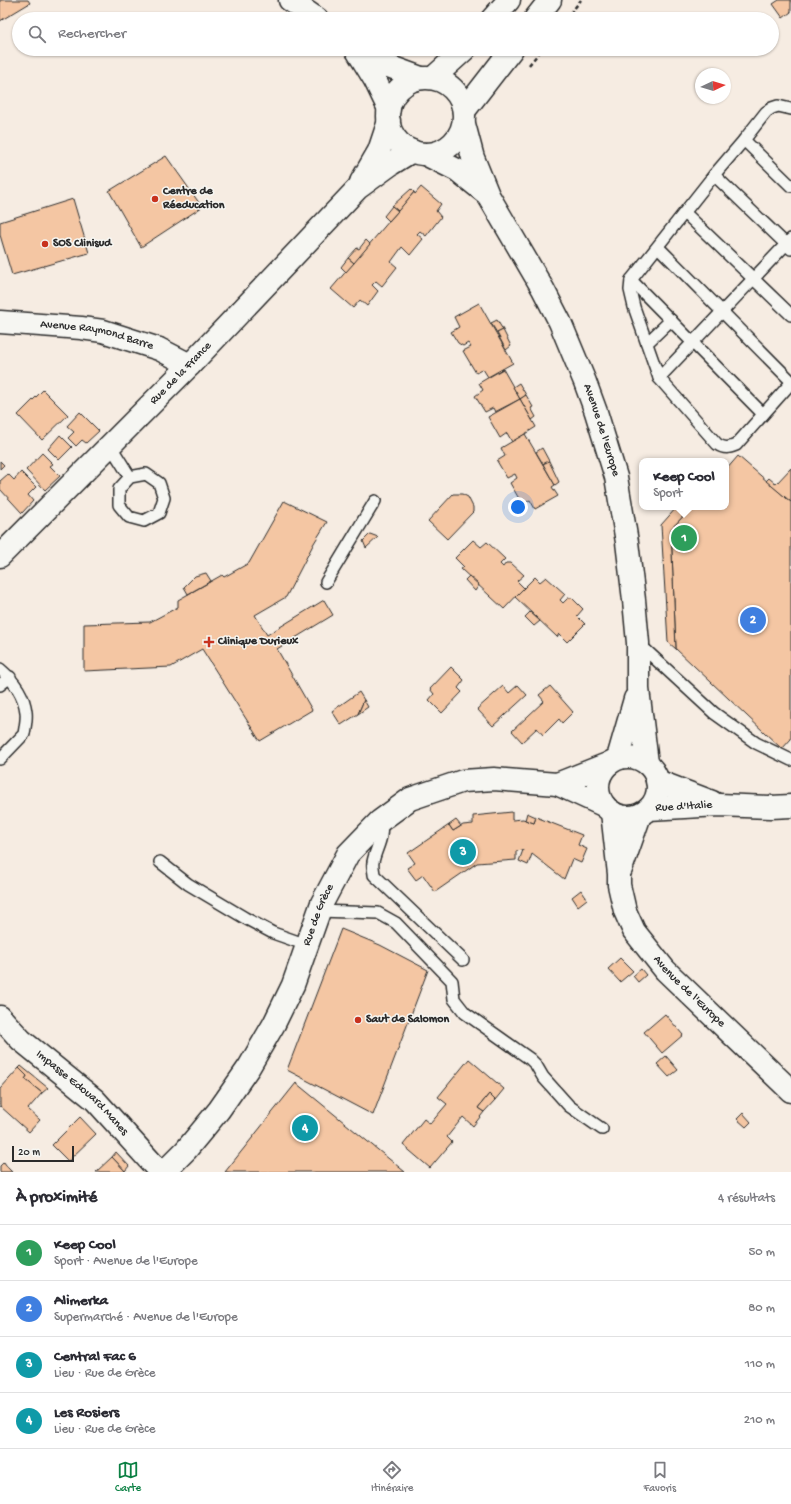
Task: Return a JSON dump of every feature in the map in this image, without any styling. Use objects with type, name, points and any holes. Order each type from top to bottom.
[{"type":"street","points":[[290,0],[307,12]]},
{"type":"street","points":[[498,12],[509,0]]},
{"type":"street","points":[[541,12],[550,0]]},
{"type":"street","points":[[360,56],[375,80],[389,115],[392,131],[404,147],[419,153],[436,153],[445,149],[454,142],[460,134],[464,117],[507,56]]},
{"type":"street","points":[[371,56],[391,67],[444,82],[454,90],[461,99],[464,117]]},
{"type":"street","points":[[389,115],[393,98],[400,88],[410,82],[427,78],[456,56]]},
{"type":"street","name":"Rue de la France","points":[[358,188],[379,151],[389,115]]},
{"type":"street","name":"Avenue de l'Europe","points":[[464,117],[473,158],[488,195],[543,289],[560,322],[596,412],[616,477],[627,542],[638,643],[638,689],[652,772]]},
{"type":"street","name":"Rue de la France","points":[[0,556],[190,365],[358,188],[391,164],[419,153]]},
{"type":"street","name":"Avenue de l'Europe","points":[[419,153],[457,170],[488,195]]},
{"type":"street","name":"Avenue Raymond Barre","points":[[0,322],[103,331],[159,349],[190,365]]},
{"type":"street","name":"Avenue de l'Europe","points":[[614,761],[638,689]]},
{"type":"street","points":[[628,757],[638,759],[652,772],[658,791],[654,801],[644,812],[625,817],[608,809],[600,798],[598,789],[599,779],[603,770],[614,761],[628,757]]},
{"type":"street","name":"Rue de Grèce","points":[[557,784],[614,761]]},
{"type":"street","name":"Rue d'Italie","points":[[652,772],[719,804]]},
{"type":"street","name":"Rue de Grèce","points":[[164,1172],[186,1150],[219,1110],[249,1067],[274,1024],[293,985],[322,903],[348,854],[380,820],[410,799],[463,781],[494,779],[557,784],[608,809]]},
{"type":"street","name":"Rue d'Italie","points":[[644,812],[719,804],[771,807],[791,806]]},
{"type":"street","name":"Avenue de l'Europe","points":[[608,809],[619,874],[619,885],[625,911],[634,931],[665,970],[791,1091]]},
{"type":"street","name":"Avenue de l'Europe","points":[[619,874],[644,812]]},
{"type":"street","name":"Impasse Edouard Manes","points":[[0,1017],[21,1040],[95,1100],[160,1172]]},
{"type":"lane","points":[[658,247],[791,382],[736,445],[732,447],[722,448],[717,444],[659,378],[632,298],[630,285],[631,280],[685,213],[714,174],[766,112],[778,106],[791,109]]},
{"type":"lane","points":[[744,140],[791,186]]},
{"type":"lane","points":[[659,378],[753,279],[789,244],[714,174]]},
{"type":"lane","points":[[685,213],[791,315]]},
{"type":"lane","points":[[631,280],[763,414]]},
{"type":"lane","points":[[647,343],[671,320]]},
{"type":"lane","points":[[110,445],[130,477]]},
{"type":"lane","points":[[146,474],[159,483],[164,498],[158,513],[144,521],[129,518],[119,505],[119,489],[130,477],[146,474]]},
{"type":"lane","points":[[326,582],[375,501]]},
{"type":"lane","points":[[638,643],[714,713],[756,743],[791,760]]},
{"type":"lane","points":[[0,669],[10,678],[19,690],[26,712],[24,734],[0,759]]},
{"type":"lane","points":[[0,685],[10,678]]},
{"type":"lane","points":[[380,820],[382,837],[373,864],[374,875],[463,960]]},
{"type":"lane","points":[[160,862],[188,884],[245,918],[273,933],[307,945]]},
{"type":"lane","points":[[319,912],[378,913],[396,923],[452,981],[454,999],[465,1013],[530,1059],[536,1065],[543,1077],[569,1106],[602,1129]]},
{"type":"path","points":[[572,12],[581,0]]},
{"type":"path","points":[[527,67],[536,56]]},
{"type":"building","points":[[0,0],[28,0],[30,3],[15,12],[12,12],[12,14],[0,21]]},
{"type":"building","points":[[779,0],[791,0],[791,12],[783,18],[773,4]]},
{"type":"building","name":"Centre de Réeducation","points":[[166,156],[202,207],[141,247],[109,191]]},
{"type":"building","points":[[421,187],[441,204],[436,211],[441,217],[426,236],[420,231],[417,234],[423,239],[410,255],[402,247],[391,262],[397,267],[382,286],[376,281],[372,285],[378,291],[367,306],[360,300],[353,308],[331,289],[414,192],[415,194]]},
{"type":"building","points":[[411,189],[414,192],[398,211],[392,206]]},
{"type":"building","name":"SOS Clinisud","points":[[73,199],[89,253],[12,275],[0,235],[0,222]]},
{"type":"building","points":[[392,206],[398,211],[389,221],[384,216]]},
{"type":"building","points":[[366,240],[370,244],[354,263],[348,258],[357,248],[359,249]]},
{"type":"building","points":[[348,258],[354,263],[346,272],[341,267]]},
{"type":"building","points":[[479,303],[513,363],[488,377],[483,369],[476,373],[463,351],[471,347],[468,343],[463,346],[458,343],[451,332],[459,327],[454,317]]},
{"type":"building","points":[[497,320],[503,330],[497,333],[491,323]]},
{"type":"building","points":[[503,330],[511,346],[506,350],[497,333]]},
{"type":"building","points":[[503,369],[520,399],[495,412],[493,408],[485,412],[475,396],[483,390],[479,383]]},
{"type":"building","points":[[519,383],[526,395],[520,399],[513,387]]},
{"type":"building","points":[[43,390],[68,415],[42,440],[18,415]]},
{"type":"building","points":[[526,395],[533,407],[531,408],[536,417],[532,420],[520,399]]},
{"type":"building","points":[[520,399],[536,427],[512,442],[507,433],[500,438],[488,417]]},
{"type":"building","points":[[80,412],[99,431],[86,443],[82,440],[76,446],[68,438],[74,432],[67,426]]},
{"type":"building","points":[[525,434],[555,485],[552,487],[558,496],[535,509],[530,500],[522,504],[510,483],[517,478],[515,474],[507,478],[497,461],[505,456],[501,448]]},
{"type":"building","points":[[60,435],[72,447],[59,460],[48,449]]},
{"type":"building","points":[[542,448],[549,461],[543,464],[536,452]]},
{"type":"building","points":[[42,453],[53,464],[50,466],[60,476],[45,490],[26,470]]},
{"type":"building","points":[[738,456],[791,502],[791,739],[782,749],[676,649],[671,529],[689,510],[729,510],[729,466]]},
{"type":"building","points":[[0,461],[4,465],[0,469]]},
{"type":"building","points":[[549,461],[559,482],[555,485],[543,464]]},
{"type":"building","points":[[791,468],[791,502],[766,481],[769,478],[776,484]]},
{"type":"building","points":[[21,472],[36,487],[28,495],[33,501],[22,513],[0,489],[0,481],[8,474],[14,480]]},
{"type":"building","points":[[453,494],[462,494],[468,497],[473,507],[473,512],[447,539],[428,521]]},
{"type":"building","points":[[284,501],[327,522],[314,543],[286,597],[255,615],[267,635],[324,600],[333,615],[277,649],[312,710],[260,741],[202,649],[171,667],[84,671],[84,624],[150,622],[178,607],[178,600],[222,575],[224,577],[249,563]]},
{"type":"building","points":[[674,510],[689,510],[671,529],[676,649],[668,642],[661,525]]},
{"type":"building","points":[[370,534],[378,537],[366,548],[363,541]]},
{"type":"building","points":[[473,540],[481,547],[487,542],[505,559],[500,564],[503,567],[506,563],[511,563],[524,575],[517,581],[524,588],[504,609],[461,569],[464,567],[455,558]]},
{"type":"building","points":[[206,573],[211,581],[188,594],[184,587],[195,576]]},
{"type":"building","points":[[469,576],[479,585],[475,591],[465,580]]},
{"type":"building","points":[[535,577],[540,582],[546,577],[565,594],[560,600],[563,603],[568,598],[572,598],[583,609],[577,616],[585,624],[567,642],[559,634],[557,637],[515,597]]},
{"type":"building","points":[[530,612],[540,621],[534,626],[525,617]]},
{"type":"building","points":[[451,667],[464,680],[458,688],[462,692],[442,713],[429,700],[434,694],[430,689]]},
{"type":"building","points":[[518,685],[527,695],[493,726],[477,709],[503,686],[509,693]]},
{"type":"building","points":[[550,686],[573,712],[562,723],[559,719],[543,735],[537,728],[522,742],[512,731],[544,701],[539,695]]},
{"type":"building","points":[[359,692],[364,700],[358,714],[341,725],[332,711]]},
{"type":"building","points":[[364,700],[368,707],[358,714]]},
{"type":"building","points":[[512,812],[512,820],[523,819],[534,823],[536,817],[582,835],[578,845],[587,849],[581,863],[572,859],[564,879],[532,854],[528,865],[519,861],[523,850],[516,851],[516,860],[477,863],[435,892],[423,875],[416,880],[407,868],[415,863],[408,853],[449,825],[453,831],[463,825],[473,824],[473,816]]},
{"type":"building","points":[[527,813],[536,817],[534,823],[525,820]]},
{"type":"building","points":[[456,820],[461,826],[453,831],[449,825]]},
{"type":"building","points":[[581,890],[587,899],[578,906],[572,897]]},
{"type":"building","name":"Saut de Salomon","points":[[341,929],[380,945],[428,970],[373,1115],[287,1070]]},
{"type":"building","points":[[620,958],[633,971],[620,982],[608,969]]},
{"type":"building","points":[[641,969],[646,975],[638,982],[633,976]]},
{"type":"building","points":[[665,1014],[683,1035],[662,1053],[644,1032]]},
{"type":"building","points":[[666,1056],[678,1070],[669,1077],[657,1064]]},
{"type":"building","points":[[469,1059],[504,1089],[495,1100],[489,1094],[478,1108],[484,1112],[473,1126],[463,1117],[447,1137],[452,1142],[430,1168],[403,1145],[424,1119],[430,1124],[447,1104],[438,1097]]},
{"type":"building","points":[[21,1066],[48,1088],[42,1093],[25,1079],[27,1076],[19,1068]]},
{"type":"building","points":[[19,1068],[27,1076],[25,1079],[42,1093],[28,1109],[40,1120],[29,1132],[0,1106],[0,1089]]},
{"type":"building","points":[[296,1083],[405,1172],[225,1172]]},
{"type":"building","points":[[489,1094],[495,1100],[484,1112],[478,1108]]},
{"type":"building","points":[[743,1113],[751,1122],[746,1127],[737,1119]]},
{"type":"building","points":[[80,1117],[96,1134],[68,1161],[52,1145]]},
{"type":"building","points":[[116,1152],[129,1166],[125,1171],[112,1157]]},
{"type":"building","points":[[112,1157],[125,1171],[124,1172],[96,1172]]},
{"type":"building","points":[[4,1162],[12,1172],[0,1172],[0,1166]]},
{"type":"place","name":"Centre de Réeducation","points":[[155,199]]},
{"type":"place","name":"SOS Clinisud","points":[[45,244]]},
{"type":"place","name":"Keep Cool","points":[[684,538]]},
{"type":"place","name":"Alimerka","points":[[753,620]]},
{"type":"place","name":"Clinique Durieux","points":[[209,642]]},
{"type":"place","name":"Central Fac 6","points":[[463,852]]},
{"type":"place","name":"Saut de Salomon","points":[[358,1020]]},
{"type":"place","name":"Les Rosiers","points":[[305,1128]]}]
